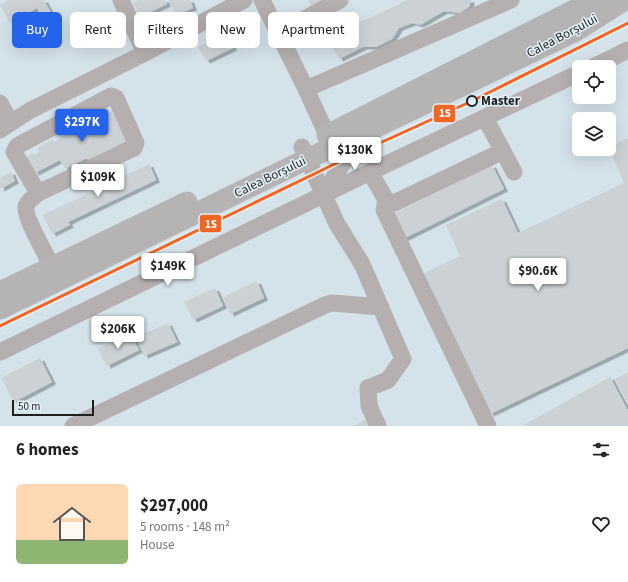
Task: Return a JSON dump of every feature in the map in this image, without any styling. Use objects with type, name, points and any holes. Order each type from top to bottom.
[{"type":"main road","name":"Calea Borșului","points":[[0,292],[329,142],[596,0]]},
{"type":"main road","name":"Calea Borșului","points":[[329,142],[364,133],[570,14],[625,0]]},
{"type":"main road","name":"Calea Borșului","points":[[0,309],[304,153]]},
{"type":"street","points":[[121,0],[145,53]]},
{"type":"street","points":[[0,103],[5,127],[29,111],[145,53],[244,0]]},
{"type":"street","points":[[262,0],[268,12]]},
{"type":"street","points":[[317,12],[340,0]]},
{"type":"street","points":[[306,89],[510,0]]},
{"type":"street","points":[[286,48],[306,89],[329,142]]},
{"type":"street","points":[[607,60],[628,50]]},
{"type":"street","points":[[0,352],[370,172],[572,76]]},
{"type":"street","points":[[38,193],[14,152],[17,146],[111,96],[116,98],[136,143],[134,148],[38,193],[29,201],[26,208],[28,218],[52,267]]},
{"type":"street","points":[[485,118],[514,172]]},
{"type":"street","points":[[324,195],[337,172],[364,133]]},
{"type":"street","points":[[370,172],[386,200],[394,203],[503,151]]},
{"type":"street","points":[[304,153],[337,224],[362,264],[403,359],[388,380],[368,388],[369,406],[378,426]]},
{"type":"street","points":[[386,200],[384,210],[488,426]]},
{"type":"street","points":[[73,426],[325,305],[332,303],[381,307]]},
{"type":"shaded area","points":[[0,0],[628,0],[628,426],[0,426]]},
{"type":"building","points":[[9,0],[44,0],[50,12],[39,12],[37,8],[30,12],[12,12],[12,22],[10,23],[0,5]]},
{"type":"building","points":[[139,0],[165,0],[167,4],[150,12],[138,12],[133,3]]},
{"type":"building","points":[[169,0],[190,0],[193,8],[183,12],[175,12]]},
{"type":"building","points":[[308,0],[329,0],[313,9]]},
{"type":"building","points":[[408,0],[471,0],[469,7],[459,13],[444,11],[420,25],[412,23],[399,28],[392,39],[376,47],[363,47],[339,59],[333,48],[359,48],[359,22]]},
{"type":"building","points":[[206,43],[206,48],[233,48],[206,61],[198,47]]},
{"type":"building","points":[[116,109],[131,139],[88,160],[87,158],[65,169],[60,160],[35,173],[26,158],[32,153],[34,156],[39,152],[38,148],[52,139],[55,142],[73,130]]},
{"type":"building","points":[[628,138],[628,348],[490,414],[424,273],[460,256],[446,225],[502,199],[518,233],[624,183],[612,156],[616,156],[616,144]]},
{"type":"building","points":[[149,164],[156,180],[68,222],[70,225],[52,234],[43,215]]},
{"type":"building","points":[[492,165],[504,189],[401,240],[389,216]]},
{"type":"building","points":[[11,172],[15,181],[0,189],[0,178]]},
{"type":"building","points":[[257,281],[264,298],[230,314],[223,297]]},
{"type":"building","points":[[215,288],[223,306],[193,320],[184,302]]},
{"type":"building","points":[[168,323],[177,342],[144,356],[136,337]]},
{"type":"building","points":[[130,333],[139,350],[107,366],[98,349]]},
{"type":"building","points":[[40,358],[52,382],[14,402],[1,378]]},
{"type":"building","points":[[628,372],[628,404],[615,379]]},
{"type":"building","points":[[610,377],[628,411],[628,426],[522,426]]},
{"type":"building","points":[[366,419],[370,426],[353,426]]},
{"type":"transit line","name":"1S","points":[[0,326],[347,158],[472,101],[628,23]]},
{"type":"place","name":"Master","points":[[472,101]]}]
